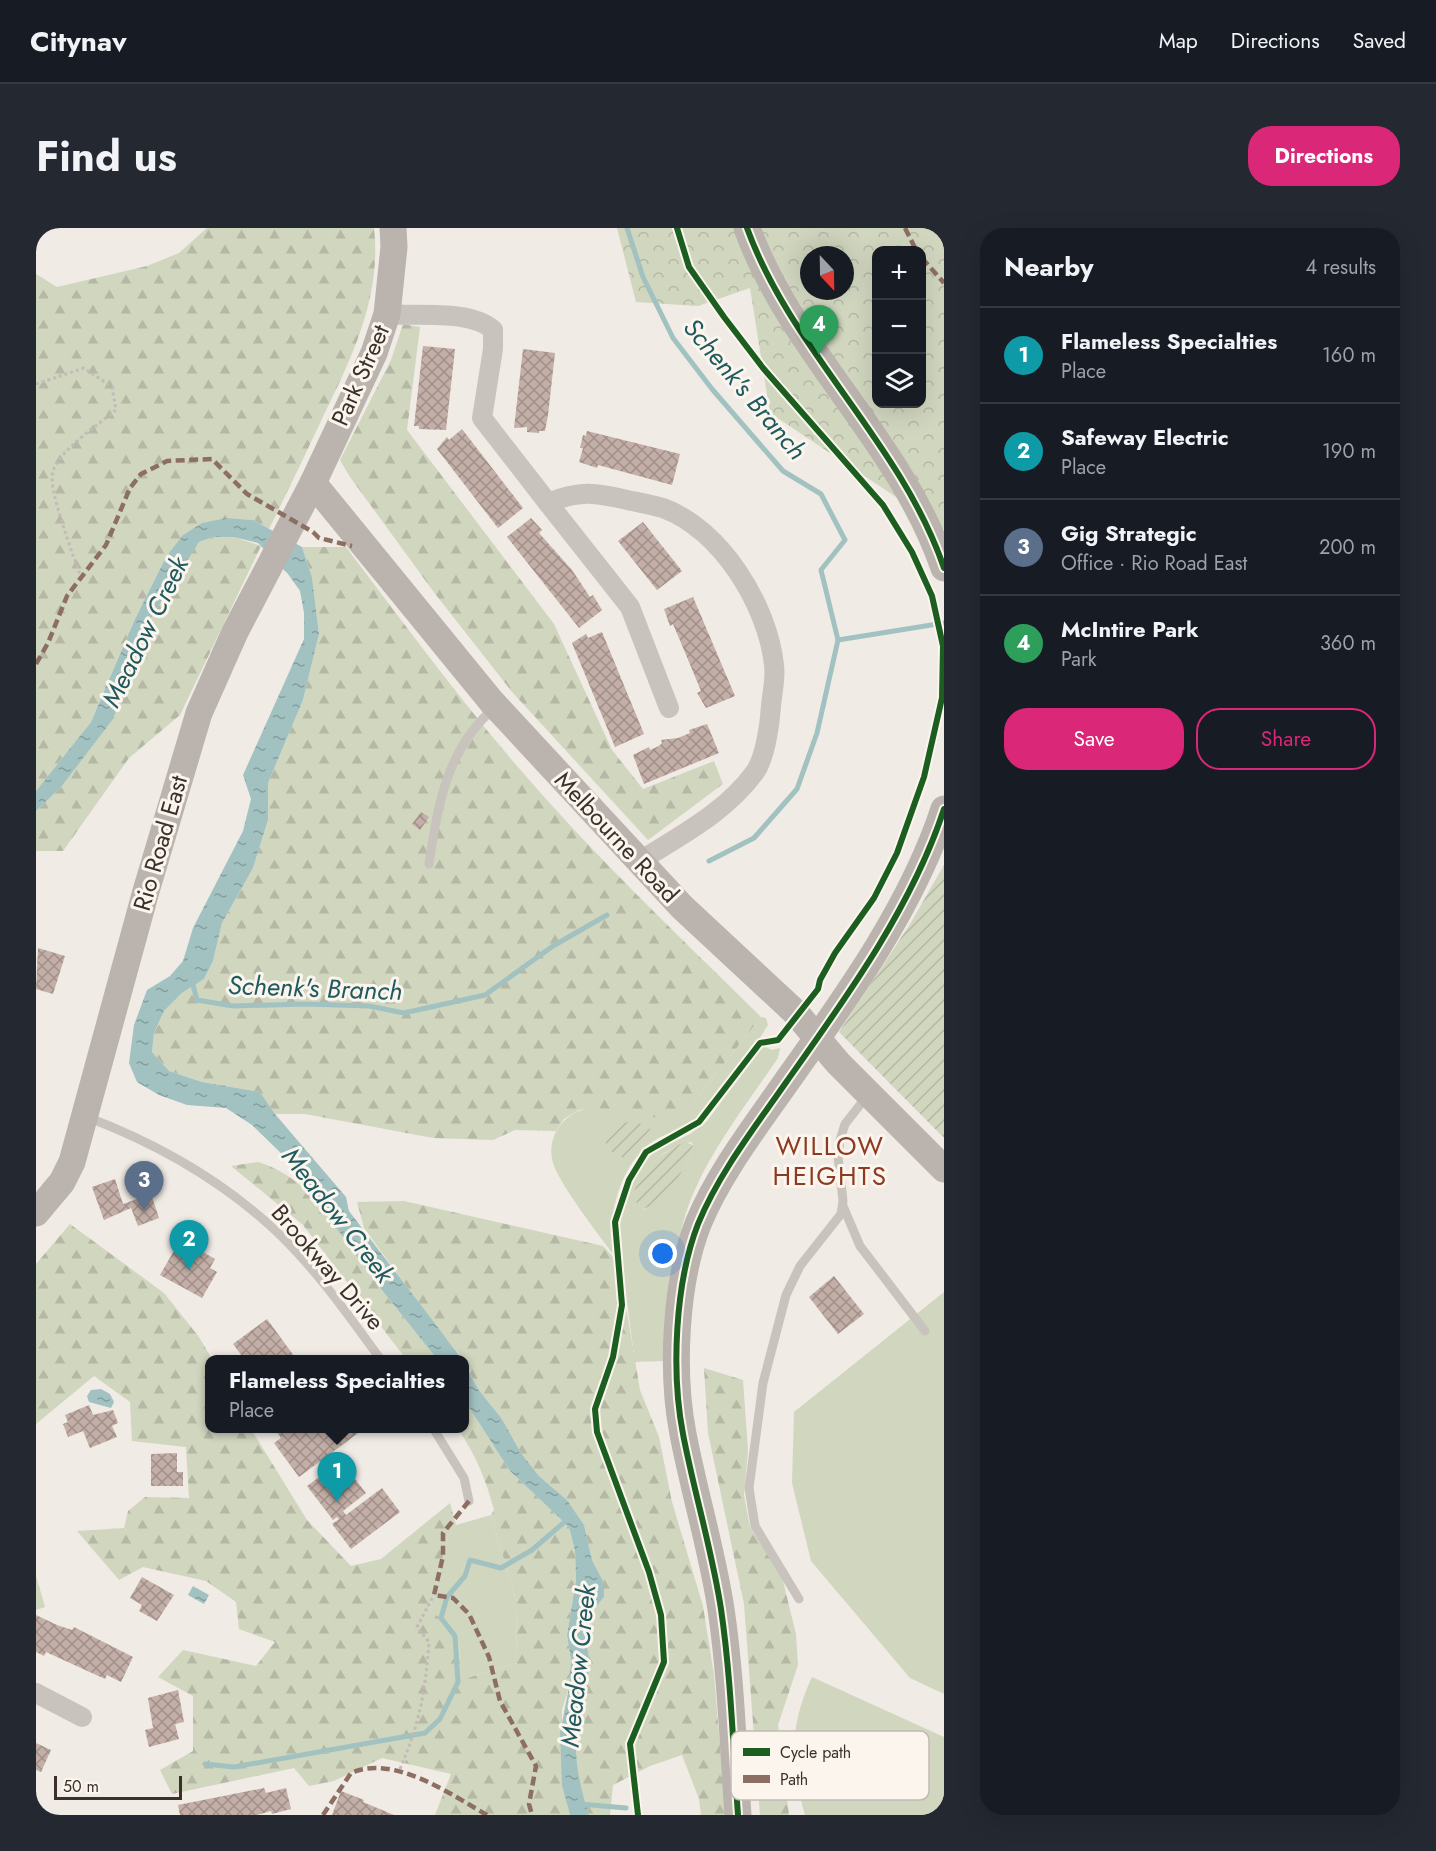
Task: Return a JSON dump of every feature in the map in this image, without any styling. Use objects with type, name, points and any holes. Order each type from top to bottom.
[{"type":"street","name":"Park Street","points":[[314,483],[374,353],[387,314],[394,247],[393,228]]},
{"type":"street","points":[[747,228],[770,277],[796,322],[902,477],[925,521],[944,568]]},
{"type":"street","points":[[387,314],[466,317],[486,324],[493,330],[493,349],[482,418],[630,607],[669,708]]},
{"type":"street","name":"Rio Road East","points":[[36,1213],[62,1182],[72,1162],[183,761],[199,713],[249,604],[314,483]]},
{"type":"street","name":"Melbourne Road","points":[[314,483],[495,706],[682,907],[796,1013],[869,1094],[944,1169]]},
{"type":"street","points":[[548,503],[571,493],[594,492],[664,508],[686,521],[719,548],[746,582],[763,617],[774,666],[770,726],[756,771],[716,813],[640,861]]},
{"type":"street","points":[[731,1731],[722,1613],[682,1431],[678,1391],[680,1305],[687,1264],[698,1224],[740,1148],[817,1038],[900,908],[937,832],[944,809]]},
{"type":"street","points":[[36,1693],[82,1717]]},
{"type":"street","points":[[737,1800],[738,1815]]},
{"type":"lane","points":[[429,864],[440,795],[462,745],[495,706]]},
{"type":"lane","points":[[869,1094],[845,1124],[840,1140],[838,1156],[842,1205],[860,1246],[925,1331]]},
{"type":"lane","name":"Brookway Drive","points":[[85,1117],[128,1133],[170,1153],[245,1203],[290,1245],[378,1355]]},
{"type":"lane","points":[[799,1599],[755,1526],[749,1488],[763,1383],[786,1295],[800,1266],[834,1225],[842,1205]]},
{"type":"lane","points":[[436,1433],[464,1478],[470,1501]]},
{"type":"path","points":[[36,384],[84,368],[112,387],[116,410],[66,453],[53,471],[52,487],[81,577]]},
{"type":"path","points":[[400,1769],[414,1735],[425,1694],[429,1642],[417,1627],[434,1595]]},
{"type":"green space","points":[[207,228],[374,228],[373,279],[362,328],[343,375],[269,529],[253,520],[227,518],[166,557],[135,619],[91,722],[36,791],[36,274],[57,287],[147,266],[179,253]]},
{"type":"green space","points":[[617,228],[944,228],[944,529],[770,413],[750,288],[698,306],[636,302]]},
{"type":"green space","points":[[403,324],[420,327],[407,430],[554,624],[612,750],[643,789],[714,761],[723,784],[648,840],[513,693],[436,595],[340,460],[391,360]]},
{"type":"green space","points":[[213,537],[234,537],[261,546],[180,715],[129,758],[63,851],[36,851],[36,811],[61,787],[138,651],[151,618],[187,559],[199,542]]},
{"type":"green space","points":[[302,547],[346,547],[473,713],[546,799],[636,894],[761,1017],[689,1108],[676,1115],[659,1119],[640,1111],[592,1108],[579,1110],[564,1119],[556,1131],[515,1130],[493,1140],[433,1138],[305,1114],[275,1114],[260,1092],[202,1082],[169,1071],[152,1052],[154,1033],[164,1011],[182,993],[204,979],[213,961],[222,923],[253,868],[268,820],[268,783],[303,700],[319,634],[312,577]]},
{"type":"green space","points":[[944,865],[944,1138],[839,1032],[910,924]]},
{"type":"green space","points":[[761,1017],[766,1018],[768,1025],[736,1074],[708,1108],[692,1121],[649,1144],[630,1167],[623,1180],[614,1210],[613,1254],[573,1198],[554,1166],[552,1146],[558,1128],[572,1115],[590,1108],[642,1111],[657,1115],[689,1108]],"holes":[[[651,1129],[625,1158],[607,1149]]]},
{"type":"green space","points":[[763,1046],[772,1050],[780,1048],[778,1058],[726,1134],[702,1174],[685,1216],[676,1252],[663,1361],[635,1362],[619,1243],[621,1214],[629,1186],[636,1171],[656,1150],[690,1134],[707,1121]],"holes":[[[691,1142],[693,1145],[686,1164],[668,1190],[644,1210],[636,1202],[641,1180],[646,1171],[661,1155],[670,1150]]]},
{"type":"green space","points":[[639,1123],[651,1129],[625,1159],[607,1149],[606,1132],[616,1124]]},
{"type":"green space","points":[[685,1142],[693,1145],[681,1174],[659,1200],[641,1210],[635,1200],[635,1189],[639,1179],[655,1160]]},
{"type":"green space","points":[[258,1162],[278,1170],[312,1196],[340,1230],[377,1284],[434,1355],[403,1355],[303,1225],[231,1166]]},
{"type":"green space","points":[[404,1201],[603,1246],[614,1258],[619,1300],[627,1312],[640,1390],[659,1437],[672,1502],[703,1606],[714,1675],[726,1815],[701,1815],[699,1799],[682,1755],[650,1766],[613,1785],[610,1815],[589,1815],[577,1772],[575,1750],[589,1668],[584,1628],[588,1616],[604,1597],[604,1583],[592,1560],[584,1526],[567,1500],[539,1476],[521,1453],[502,1419],[478,1389],[469,1370],[469,1355],[460,1355],[431,1320],[364,1228],[357,1202]]},
{"type":"green space","points":[[70,1224],[164,1293],[199,1337],[210,1355],[205,1355],[205,1433],[253,1433],[307,1520],[351,1566],[381,1559],[450,1503],[456,1525],[448,1537],[430,1609],[459,1636],[460,1670],[467,1678],[517,1663],[516,1601],[491,1515],[494,1510],[480,1468],[461,1433],[469,1433],[469,1407],[510,1471],[569,1527],[575,1551],[576,1580],[567,1635],[571,1660],[569,1687],[562,1710],[562,1786],[570,1815],[435,1815],[451,1774],[382,1758],[334,1781],[309,1786],[294,1768],[172,1794],[160,1770],[193,1751],[193,1696],[158,1677],[183,1650],[256,1666],[275,1642],[239,1629],[236,1602],[206,1581],[143,1567],[119,1580],[77,1531],[124,1528],[128,1511],[145,1497],[189,1498],[186,1447],[132,1441],[130,1402],[94,1376],[36,1424],[36,1264]]},
{"type":"green space","points":[[944,1292],[944,1694],[910,1678],[811,1561],[792,1483],[794,1412]]},
{"type":"green space","points":[[704,1368],[743,1380],[748,1451],[744,1495],[750,1527],[782,1577],[796,1634],[798,1665],[778,1725],[779,1731],[754,1731],[744,1604],[708,1433]]},
{"type":"green space","points":[[491,1515],[516,1601],[517,1663],[466,1678],[460,1670],[459,1636],[430,1610],[448,1537],[456,1525]]},
{"type":"green space","points":[[36,1576],[45,1607],[36,1610]]},
{"type":"green space","points":[[812,1677],[944,1737],[944,1815],[805,1815],[801,1800],[929,1800],[929,1731],[796,1731],[804,1695]]},
{"type":"green space","points":[[759,1800],[787,1800],[789,1815],[760,1815]]},
{"type":"water","name":"Meadow Creek","points":[[227,518],[253,520],[302,547],[312,577],[319,634],[303,700],[268,783],[268,820],[253,868],[222,923],[213,961],[204,979],[182,993],[164,1011],[154,1033],[152,1052],[169,1071],[202,1082],[260,1092],[275,1114],[346,1197],[349,1211],[459,1355],[434,1355],[377,1284],[286,1158],[252,1125],[226,1108],[187,1105],[159,1095],[137,1082],[129,1063],[134,1025],[147,990],[170,976],[183,961],[193,928],[243,831],[251,799],[243,775],[304,639],[304,613],[300,591],[288,574],[258,543],[234,537],[213,537],[199,542],[151,618],[113,719],[61,787],[36,811],[36,791],[91,722],[135,619],[166,557],[183,535],[202,523]]},
{"type":"water","name":"Meadow Creek","points":[[469,1372],[478,1389],[502,1419],[521,1453],[539,1476],[567,1500],[584,1525],[592,1560],[604,1583],[604,1597],[585,1623],[584,1633],[589,1655],[589,1668],[576,1739],[578,1772],[589,1815],[570,1815],[562,1786],[560,1733],[569,1687],[571,1660],[567,1635],[576,1580],[575,1551],[569,1527],[510,1471],[469,1407]]},
{"type":"water","points":[[101,1389],[110,1394],[114,1402],[111,1408],[89,1402],[87,1396],[91,1390]]},
{"type":"water","points":[[193,1586],[209,1595],[204,1604],[188,1595]]},
{"type":"building","points":[[423,346],[455,349],[446,430],[419,429],[419,426],[414,426]]},
{"type":"building","points":[[523,349],[555,353],[545,431],[539,431],[539,433],[527,432],[527,427],[514,428]]},
{"type":"building","points":[[462,429],[523,508],[498,528],[437,449],[447,437],[449,440]]},
{"type":"building","points":[[587,431],[680,454],[672,485],[579,462],[583,448],[580,448],[583,435],[586,436]]},
{"type":"building","points":[[531,518],[542,530],[539,533],[572,570],[590,597],[593,595],[602,610],[579,628],[507,537]]},
{"type":"building","points":[[643,522],[682,571],[657,590],[618,541]]},
{"type":"building","points":[[693,597],[735,696],[706,708],[697,693],[701,691],[673,624],[670,626],[664,609]]},
{"type":"building","points":[[602,632],[644,734],[615,747],[572,643],[586,634],[588,638]]},
{"type":"building","points":[[707,724],[719,753],[644,784],[633,755],[649,747],[650,750],[659,746],[662,743],[661,740],[678,738],[690,733],[689,730]]},
{"type":"building","points":[[421,812],[429,817],[420,830],[412,824]]},
{"type":"building","points":[[38,948],[65,956],[53,994],[36,989]]},
{"type":"building","points":[[115,1179],[123,1204],[151,1194],[159,1218],[138,1226],[131,1208],[104,1220],[92,1187]]},
{"type":"building","points":[[189,1244],[215,1259],[210,1268],[217,1272],[202,1298],[160,1275],[175,1249],[181,1252]]},
{"type":"building","points":[[834,1276],[864,1314],[838,1334],[809,1297]]},
{"type":"building","points":[[267,1319],[293,1355],[241,1355],[233,1344]]},
{"type":"building","points":[[89,1405],[93,1415],[113,1410],[118,1423],[112,1426],[117,1437],[90,1448],[83,1431],[68,1437],[63,1424],[68,1422],[65,1415]]},
{"type":"building","points":[[278,1433],[358,1433],[299,1477],[274,1443],[281,1438]]},
{"type":"building","points":[[177,1453],[177,1472],[183,1472],[183,1486],[151,1486],[151,1454]]},
{"type":"building","points":[[341,1461],[366,1493],[343,1511],[346,1515],[382,1488],[400,1512],[351,1549],[332,1524],[339,1519],[337,1517],[333,1520],[307,1486]]},
{"type":"building","points":[[142,1577],[174,1595],[157,1621],[139,1611],[142,1605],[130,1598]]},
{"type":"building","points":[[36,1615],[72,1630],[74,1627],[133,1657],[121,1682],[107,1675],[105,1679],[46,1652],[44,1656],[36,1652]]},
{"type":"building","points":[[178,1690],[184,1722],[175,1724],[179,1739],[149,1747],[145,1730],[153,1728],[148,1698]]},
{"type":"building","points":[[36,1743],[51,1750],[41,1772],[36,1770]]},
{"type":"building","points":[[264,1788],[266,1793],[286,1788],[291,1809],[257,1815],[180,1815],[178,1805]]},
{"type":"building","points":[[341,1791],[364,1800],[363,1802],[394,1815],[332,1815]]},
{"type":"waterway","name":"Schenk's Branch","points":[[627,228],[643,277],[673,338],[712,389],[783,471],[821,494],[845,540],[821,570],[838,640],[817,733],[797,789],[754,838],[709,861]]},
{"type":"waterway","points":[[838,640],[944,623]]},
{"type":"waterway","name":"Schenk's Branch","points":[[192,981],[197,1000],[233,1006],[306,1004],[369,1006],[404,1013],[485,995],[553,946],[607,915]]},
{"type":"waterway","points":[[205,1764],[234,1767],[425,1733],[440,1719],[458,1682],[455,1636],[441,1618],[447,1597],[465,1576],[470,1560],[501,1568],[532,1550],[568,1519]]},
{"type":"waterway","points":[[580,1804],[626,1808]]},
{"type":"marked path","points":[[905,228],[914,246]]},
{"type":"marked path","points":[[926,263],[944,283]]},
{"type":"marked path","points":[[36,664],[48,643],[67,596],[106,545],[130,488],[141,474],[167,461],[212,459],[247,494],[313,532],[319,538],[352,546]]},
{"type":"marked path","points":[[469,1501],[443,1533],[443,1556],[434,1595],[453,1598],[469,1614],[489,1657],[500,1701],[536,1766],[529,1804],[532,1815]]},
{"type":"marked path","points":[[323,1815],[351,1773],[368,1768],[403,1772],[421,1779],[487,1815]]},
{"type":"cycle path","points":[[638,1815],[630,1744],[664,1662],[661,1615],[649,1572],[597,1432],[595,1409],[613,1357],[622,1305],[615,1222],[629,1180],[646,1152],[699,1122],[760,1043],[778,1040],[818,989],[820,980],[835,953],[874,898],[897,853],[924,777],[942,698],[943,646],[932,596],[912,552],[883,505],[763,368],[724,317],[689,267],[677,228]]},
{"type":"cycle path","points":[[747,228],[767,273],[791,316],[901,479],[925,522],[944,568]]},
{"type":"cycle path","points":[[732,1731],[721,1609],[679,1410],[677,1328],[684,1273],[698,1224],[716,1187],[738,1151],[876,951],[914,881],[944,809]]},
{"type":"cycle path","points":[[737,1800],[738,1815]]},
{"type":"place","name":"McIntire Park","points":[[819,355]]},
{"type":"place","name":"Gig Strategic","points":[[144,1211]]},
{"type":"place","name":"Safeway Electric","points":[[189,1270]]},
{"type":"place","name":"Flameless Specialties","points":[[337,1502]]},
{"type":"district","name":"WILLOW HEIGHTS","points":[[830,1161]]}]
